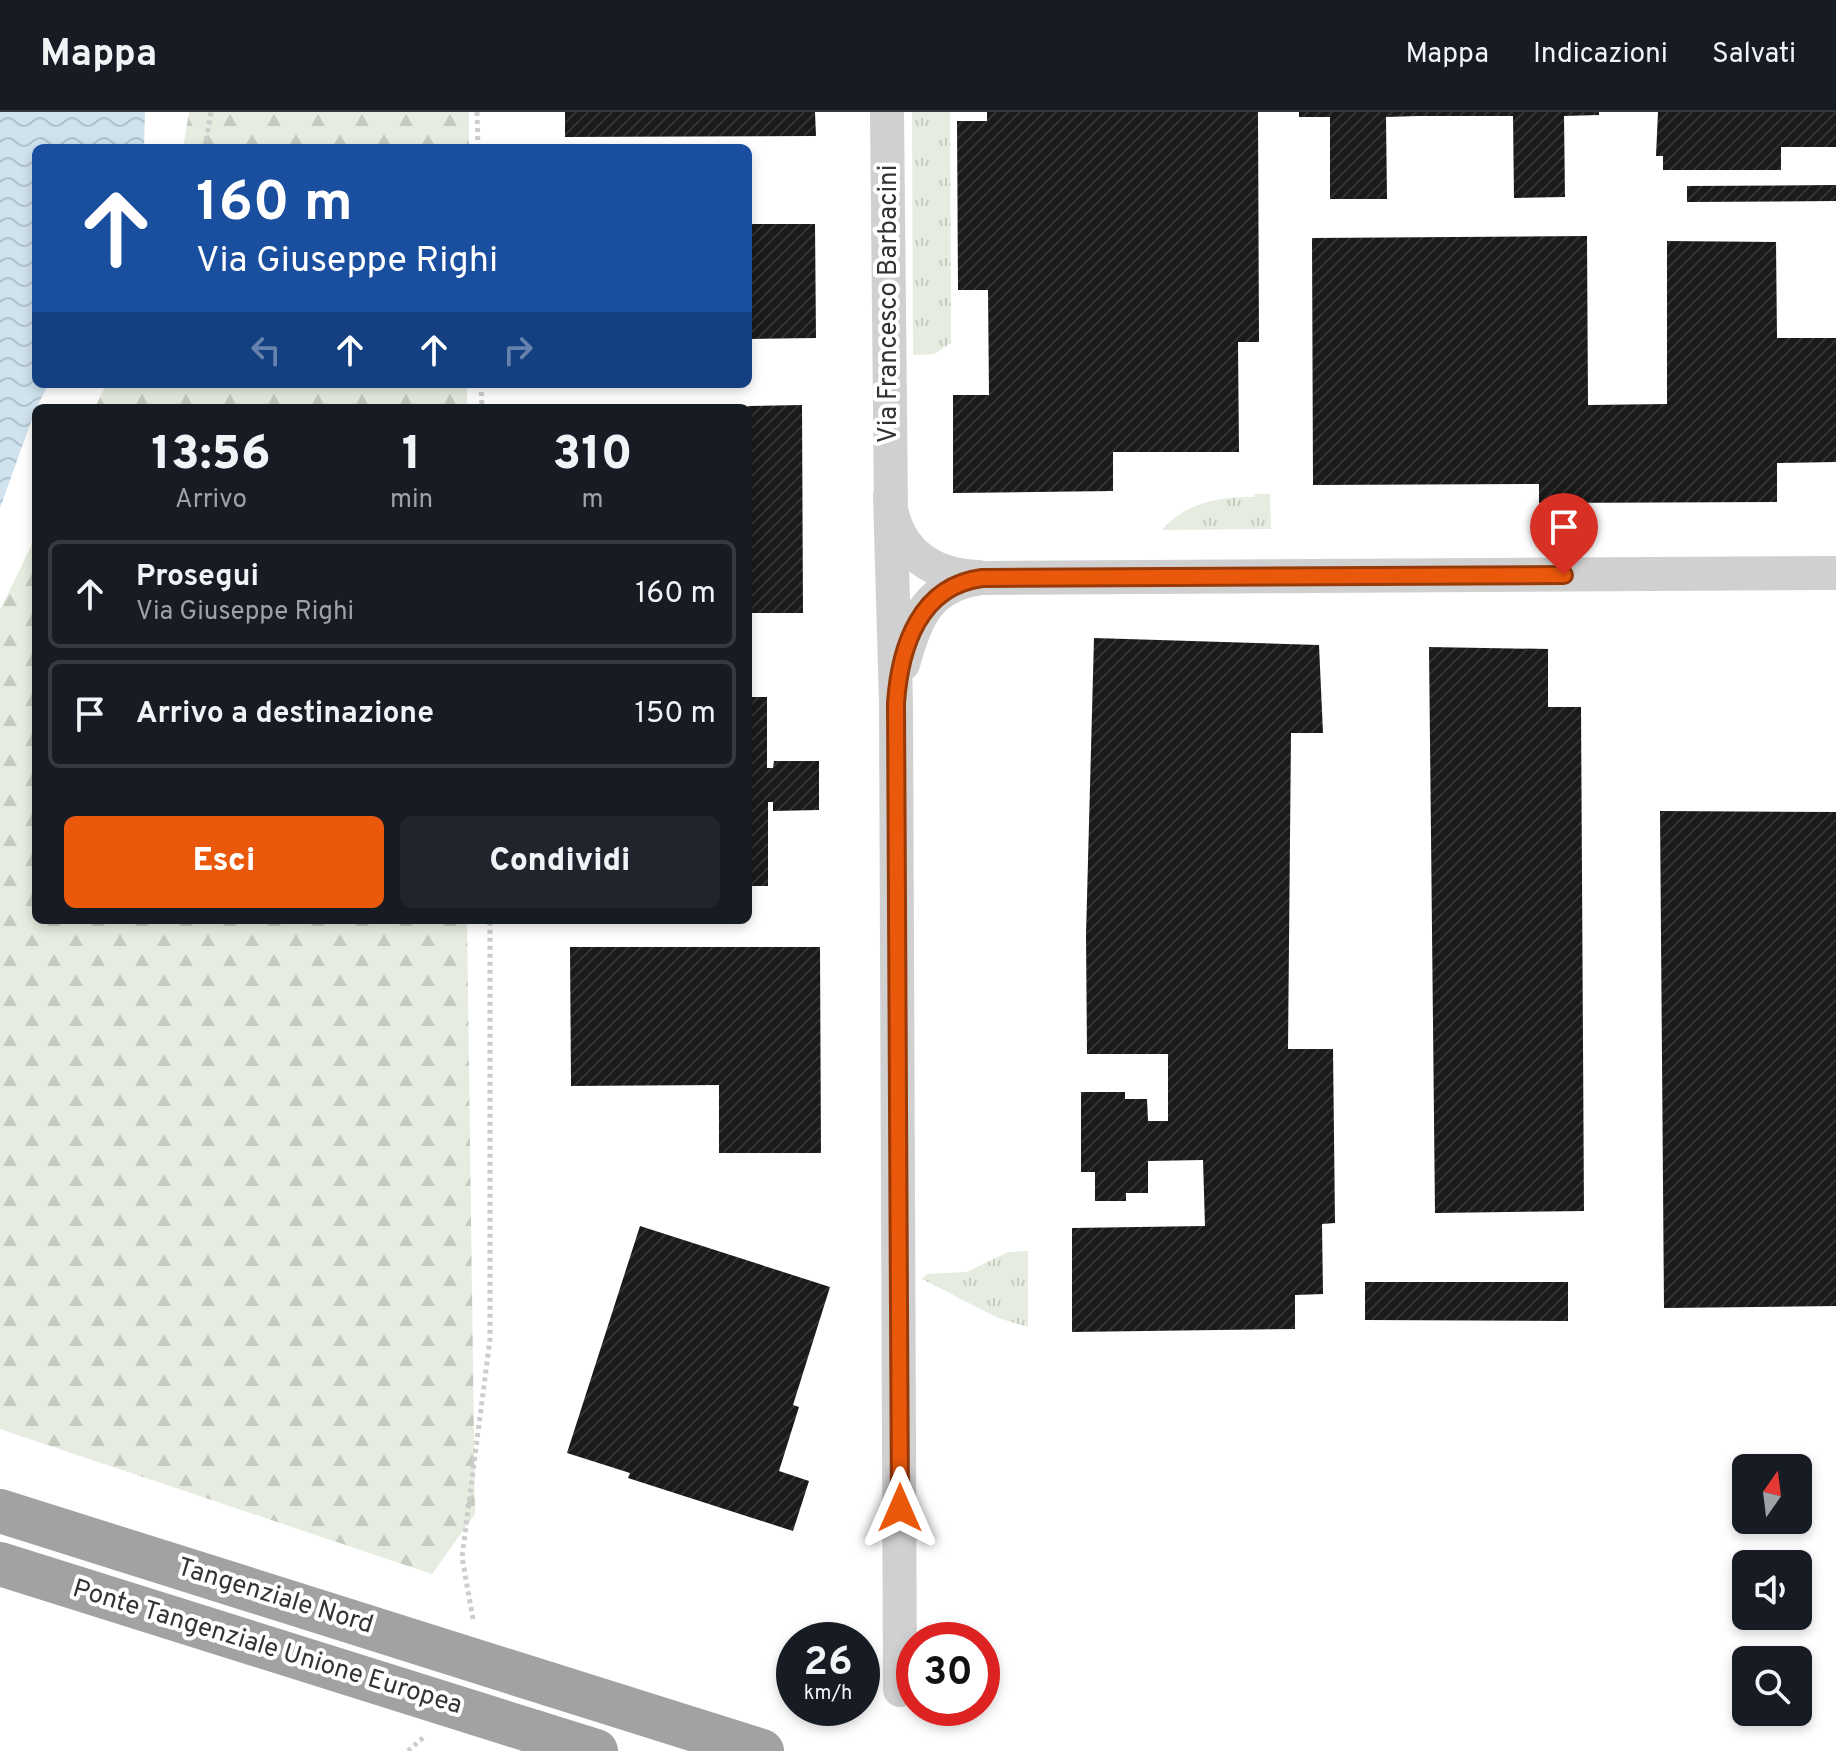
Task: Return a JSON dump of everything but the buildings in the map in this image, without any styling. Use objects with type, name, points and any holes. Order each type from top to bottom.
[{"type":"highway","name":"Tangenziale Nord","points":[[0,1511],[762,1751]]},
{"type":"highway","name":"Ponte Tangenziale Unione Europea","points":[[0,1564],[596,1751]]},
{"type":"street","name":"Via Francesco Barbacini","points":[[887,112],[890,495],[896,703],[900,1622]]},
{"type":"street","name":"Via Francesco Barbacini","points":[[890,495],[896,530],[918,558],[938,571],[982,578]]},
{"type":"street","points":[[896,703],[907,649],[924,609],[943,589],[961,580],[1836,573]]},
{"type":"path","points":[[206,144],[211,112]]},
{"type":"path","points":[[477,112],[478,144]]},
{"type":"path","points":[[475,1627],[462,1557],[490,1339],[490,924]]},
{"type":"path","points":[[408,1751],[431,1731]]},
{"type":"green space","points":[[189,112],[469,112],[469,144],[184,144]]},
{"type":"green space","points":[[912,112],[950,112],[951,343],[934,354],[913,355]]},
{"type":"green space","points":[[104,388],[467,388],[467,404],[97,404]]},
{"type":"green space","points":[[1255,494],[1270,494],[1271,529],[1162,530],[1193,507],[1228,498],[1254,497]]},
{"type":"green space","points":[[32,544],[32,924],[467,924],[475,1514],[432,1574],[0,1429],[0,610]]},
{"type":"green space","points":[[1028,1251],[1028,1327],[998,1318],[922,1279],[927,1274],[967,1272],[1008,1252]]},
{"type":"water","points":[[0,112],[145,112],[144,144],[32,144],[32,388],[47,388],[38,404],[32,404],[32,419],[0,508]]},
{"type":"route","points":[[900,1508],[896,703],[907,649],[924,609],[943,589],[961,580],[982,578],[1564,575]]}]
